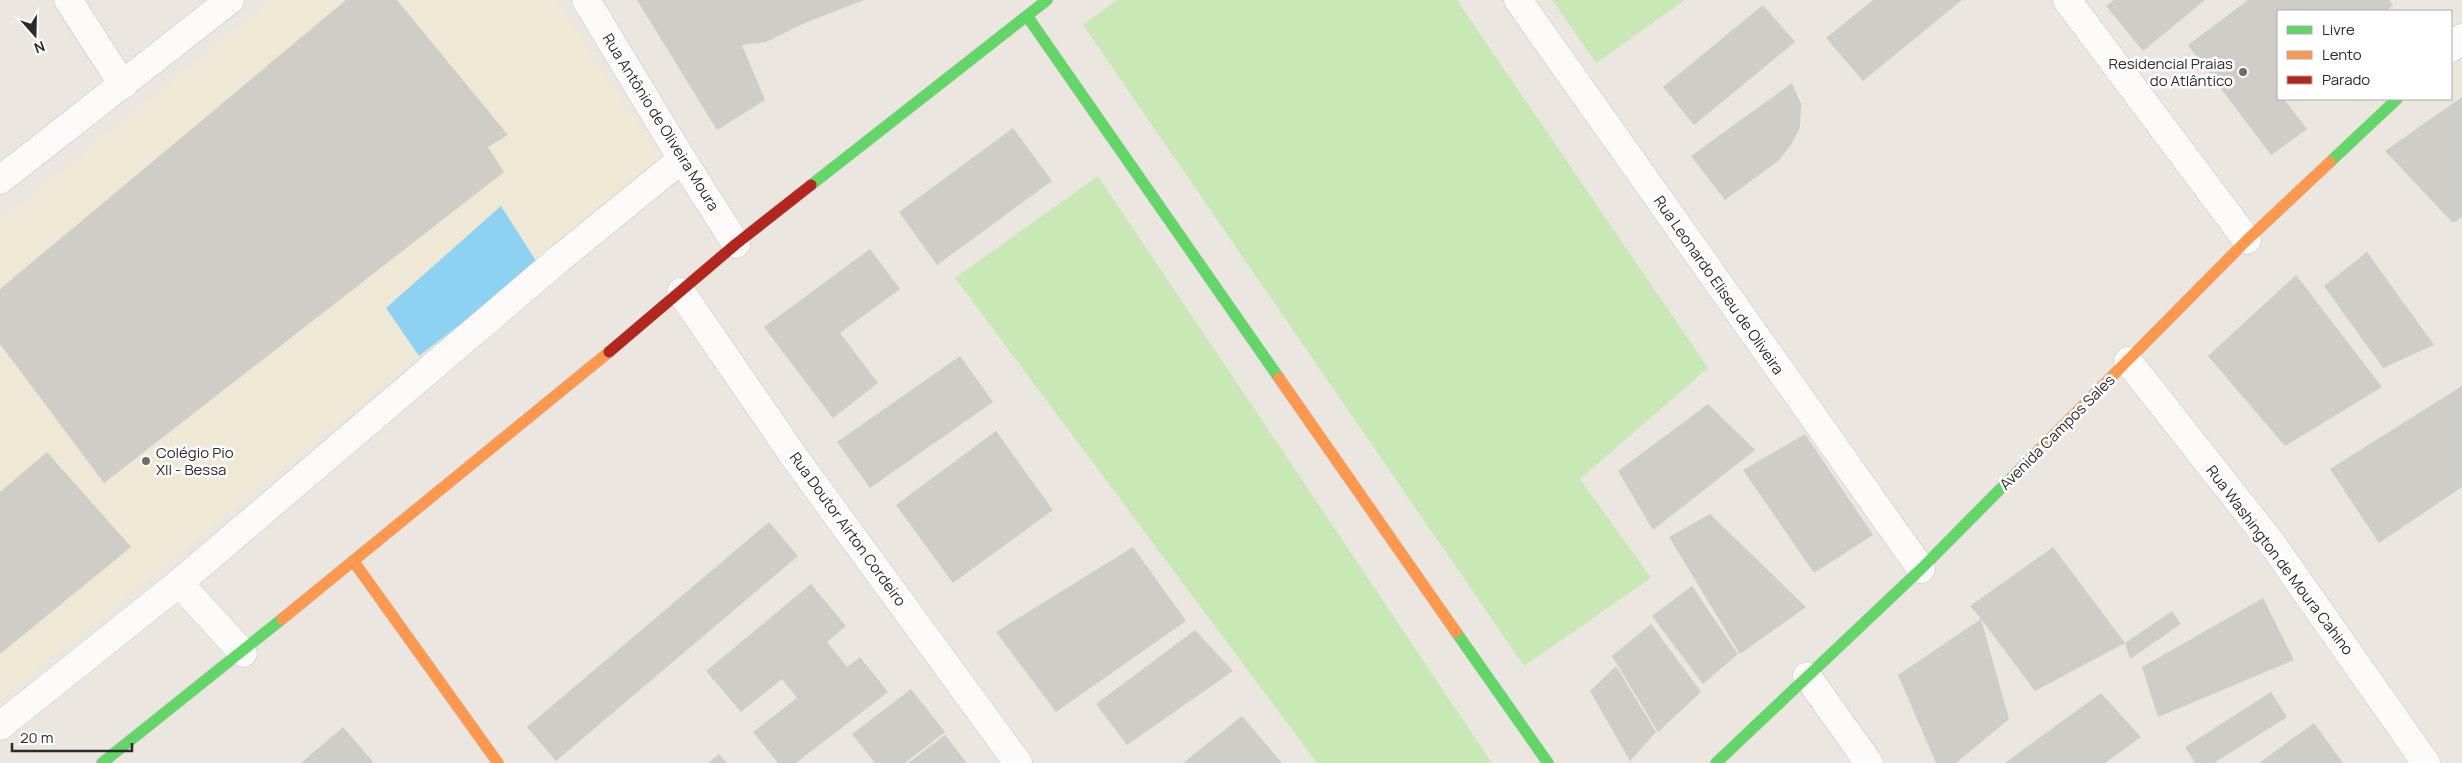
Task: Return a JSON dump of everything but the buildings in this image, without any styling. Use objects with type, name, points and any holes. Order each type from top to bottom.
[{"type":"street","points":[[68,0],[123,85]]},
{"type":"street","points":[[0,180],[230,0]]},
{"type":"street","name":"Rua Antônio de Oliveira Moura","points":[[586,0],[682,160],[736,244]]},
{"type":"street","points":[[102,763],[243,653],[681,292],[736,244],[1047,0]]},
{"type":"street","name":"Rua Leonardo Eliseu de Oliveira","points":[[1518,0],[1921,569]]},
{"type":"street","points":[[2067,0],[2246,240]]},
{"type":"street","points":[[1027,16],[1548,763]]},
{"type":"street","points":[[2452,47],[2462,38]]},
{"type":"street","name":"Avenida Campos Sales","points":[[1716,763],[1921,569],[2246,240],[2396,100]]},
{"type":"street","points":[[0,726],[179,583],[559,259],[682,160]]},
{"type":"street","name":"Rua Doutor Airton Cordeiro","points":[[681,292],[795,458],[1018,763]]},
{"type":"street","name":"Rua Washington de Moura Cahino","points":[[2128,361],[2273,545],[2426,763]]},
{"type":"street","points":[[354,562],[498,763]]},
{"type":"street","points":[[179,583],[243,653]]},
{"type":"street","points":[[1807,676],[1870,763]]},
{"type":"shaded area","name":"Colégio Pio XII - Bessa","points":[[272,0],[556,0],[661,159],[0,700],[0,222]]},
{"type":"green space","points":[[1117,0],[1457,0],[1708,368],[1580,479],[1651,578],[1524,666],[1083,25]]},
{"type":"green space","points":[[1552,0],[1685,0],[1596,63]]},
{"type":"green space","points":[[1098,176],[1492,763],[1317,763],[955,278]]},
{"type":"water","points":[[501,206],[538,264],[419,356],[386,308]]},
{"type":"traffic: fast","points":[[811,185],[1047,0]]},
{"type":"traffic: fast","points":[[1027,16],[1279,378]]},
{"type":"traffic: fast","points":[[2330,162],[2396,100]]},
{"type":"traffic: fast","points":[[1716,763],[1921,569],[2037,452]]},
{"type":"traffic: fast","points":[[102,763],[282,619]]},
{"type":"traffic: fast","points":[[1456,632],[1548,763]]},
{"type":"traffic: slow","points":[[2037,452],[2247,240],[2330,162]]},
{"type":"traffic: slow","points":[[282,619],[609,352]]},
{"type":"traffic: slow","points":[[1279,378],[1456,632]]},
{"type":"traffic: slow","points":[[354,562],[498,763]]},
{"type":"traffic: jam","points":[[609,352],[736,244],[811,185]]},
{"type":"place","name":"Residencial Praias do Atlântico","points":[[2243,72]]},
{"type":"place","name":"Colégio Pio XII - Bessa","points":[[146,461]]}]
